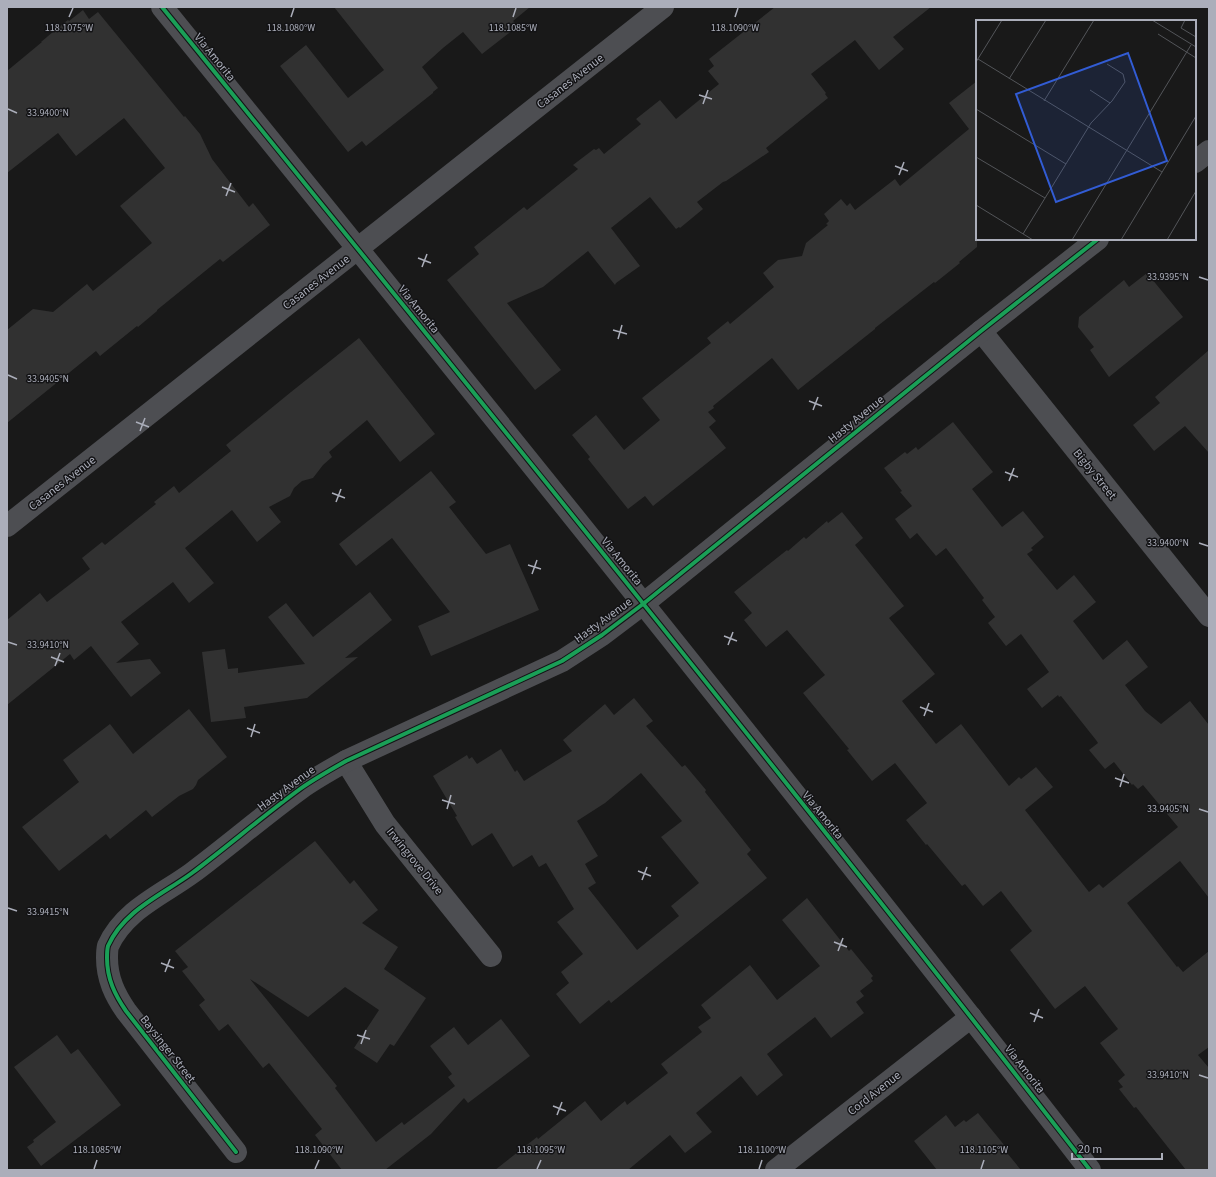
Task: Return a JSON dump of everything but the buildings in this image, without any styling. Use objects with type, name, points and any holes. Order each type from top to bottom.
[{"type":"street","name":"Via Amorita","points":[[162,7],[643,604],[971,1016],[1090,1170]]},
{"type":"street","name":"Casanes Avenue","points":[[7,526],[663,7]]},
{"type":"street","points":[[1196,161],[1209,151]]},
{"type":"street","name":"Hasty Avenue","points":[[107,948],[120,927],[139,908],[191,873],[300,789],[322,774],[346,761],[562,661],[602,635],[643,604],[981,331],[1097,240]]},
{"type":"street","name":"Bigby Street","points":[[981,331],[1209,616]]},
{"type":"street","name":"Irwingrove Drive","points":[[346,761],[385,824],[491,956]]},
{"type":"street","name":"Baysinger Street","points":[[107,948],[110,982],[126,1012],[236,1152]]},
{"type":"street","name":"Cord Avenue","points":[[776,1170],[971,1016]]},
{"type":"cycle path","points":[[162,7],[745,731],[1090,1170]]},
{"type":"cycle path","points":[[236,1152],[126,1011],[115,993],[108,973],[107,949],[115,933],[124,922],[145,904],[192,873],[305,785],[346,761],[562,661],[602,635],[643,604],[981,331],[1097,240]]}]
